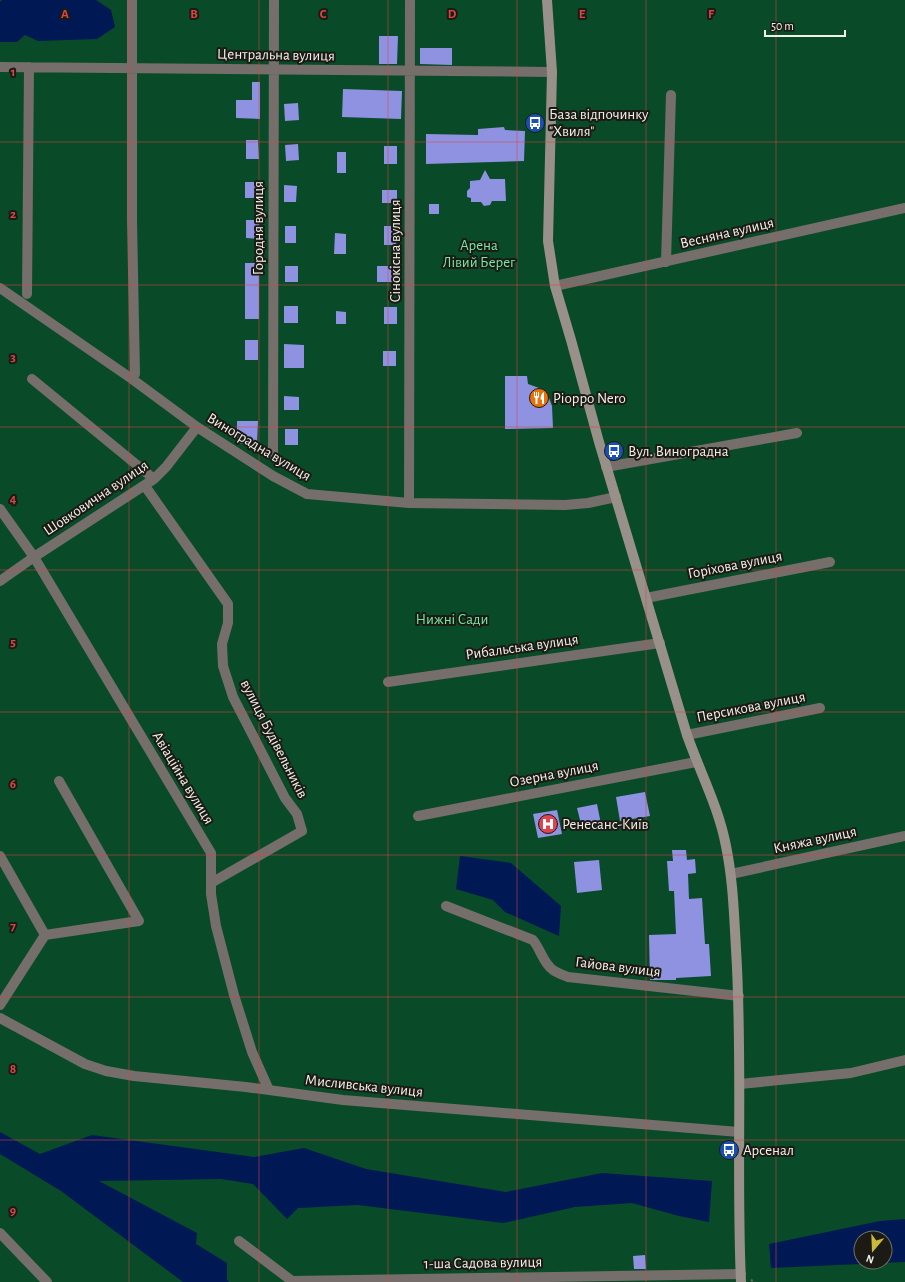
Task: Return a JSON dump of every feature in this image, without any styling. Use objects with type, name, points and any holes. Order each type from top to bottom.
[{"type":"street","points":[[132,0],[132,220],[135,374]]},
{"type":"street","name":"Городня вулиця","points":[[273,455],[274,0]]},
{"type":"street","name":"Сінокісна вулиця","points":[[409,503],[410,0]]},
{"type":"street","points":[[547,0],[552,72],[548,241],[555,286],[606,467],[687,735],[696,762],[720,821],[731,874],[739,996],[740,1084],[738,1132],[741,1278]]},
{"type":"street","name":"Центральна вулиця","points":[[0,67],[552,72]]},
{"type":"street","points":[[27,294],[29,67]]},
{"type":"street","points":[[666,262],[671,95]]},
{"type":"street","name":"Весняна вулиця","points":[[555,286],[905,208]]},
{"type":"street","name":"Виноградна вулиця","points":[[0,288],[197,427],[273,476],[307,494],[409,503],[565,505],[588,503],[616,497]]},
{"type":"street","points":[[32,379],[154,480]]},
{"type":"street","name":"Шовковична вулиця","points":[[0,581],[154,480],[197,427]]},
{"type":"street","points":[[606,467],[797,433]]},
{"type":"street","name":"вулиця Будівельників","points":[[145,486],[228,604],[228,623],[222,644],[223,666],[233,697],[285,798],[297,814],[302,831],[211,883]]},
{"type":"street","name":"Авіаційна вулиця","points":[[0,509],[34,558],[211,853],[211,894],[216,926],[234,995],[252,1052],[269,1090]]},
{"type":"street","name":"Горіхова вулиця","points":[[646,598],[830,562]]},
{"type":"street","name":"Рибальська вулиця","points":[[388,682],[660,643]]},
{"type":"street","name":"Персикова вулиця","points":[[687,735],[820,708]]},
{"type":"street","name":"Озерна вулиця","points":[[418,816],[696,762]]},
{"type":"street","points":[[0,1005],[44,935],[140,921],[59,781]]},
{"type":"street","name":"Княжа вулиця","points":[[731,874],[905,836]]},
{"type":"street","points":[[0,856],[44,935]]},
{"type":"street","name":"Гайова вулиця","points":[[446,906],[534,940],[546,963],[553,970],[568,977],[739,996]]},
{"type":"street","name":"Мисливська вулиця","points":[[0,1018],[85,1064],[106,1071],[134,1076],[269,1090],[343,1100],[738,1132]]},
{"type":"street","points":[[740,1084],[851,1073],[905,1060]]},
{"type":"street","points":[[0,1233],[46,1282]]},
{"type":"street","name":"1-ша Садова вулиця","points":[[239,1241],[292,1281],[741,1278]]},
{"type":"green space","name":"Нижні Сади","points":[[0,0],[905,0],[905,1282],[0,1282]]},
{"type":"shaded area","points":[[2,0],[96,0],[111,10],[115,27],[97,39],[38,41],[25,35],[17,42],[0,42],[0,2]]},
{"type":"shaded area","points":[[460,856],[511,863],[561,906],[559,936],[505,912],[493,900],[456,889]]},
{"type":"shaded area","points":[[0,1132],[40,1154],[92,1135],[254,1157],[304,1148],[366,1169],[506,1192],[602,1173],[712,1181],[709,1222],[679,1216],[632,1203],[575,1207],[503,1223],[358,1205],[298,1208],[287,1219],[253,1184],[221,1179],[99,1181],[197,1233],[196,1244],[227,1263],[227,1279],[229,1282],[183,1282],[61,1191],[0,1154]]},
{"type":"shaded area","points":[[905,1219],[905,1262],[893,1263],[893,1230],[853,1230],[853,1264],[771,1268],[769,1244],[880,1221]]},
{"type":"building","points":[[379,36],[398,36],[397,64],[379,64]]},
{"type":"building","points":[[420,48],[452,48],[452,65],[420,64]]},
{"type":"building","points":[[252,82],[260,82],[260,119],[236,118],[236,100],[252,100]]},
{"type":"building","points":[[343,89],[402,91],[401,119],[342,117]]},
{"type":"building","points":[[298,103],[299,120],[285,121],[284,104]]},
{"type":"building","points":[[504,127],[505,130],[525,131],[524,161],[426,164],[426,134],[478,135],[478,129]]},
{"type":"building","points":[[246,140],[258,140],[259,159],[246,159]]},
{"type":"building","points":[[298,144],[299,160],[286,161],[285,145]]},
{"type":"building","points":[[384,146],[397,146],[397,164],[384,164]]},
{"type":"building","points":[[337,152],[346,152],[346,173],[337,173]]},
{"type":"building","points":[[485,170],[490,179],[505,179],[506,201],[492,201],[490,205],[484,206],[481,202],[471,202],[471,198],[467,197],[467,191],[470,188],[470,181],[480,180]]},
{"type":"building","points":[[245,182],[259,182],[259,198],[245,198]]},
{"type":"building","points":[[284,185],[297,186],[296,202],[284,202]]},
{"type":"building","points":[[382,190],[397,190],[397,203],[382,203]]},
{"type":"building","points":[[429,204],[439,204],[439,214],[429,214]]},
{"type":"building","points":[[246,220],[259,220],[259,239],[246,238]]},
{"type":"building","points":[[285,226],[296,226],[296,243],[285,243]]},
{"type":"building","points":[[384,226],[396,226],[396,245],[384,245]]},
{"type":"building","points":[[335,233],[346,234],[346,254],[334,254]]},
{"type":"building","points":[[245,263],[259,263],[259,319],[245,319]]},
{"type":"building","points":[[285,266],[298,266],[298,282],[285,282]]},
{"type":"building","points":[[377,266],[396,266],[396,282],[377,282]]},
{"type":"building","points":[[284,306],[298,306],[298,323],[284,323]]},
{"type":"building","points":[[384,307],[397,307],[397,324],[384,324]]},
{"type":"building","points":[[336,311],[346,312],[346,324],[336,324]]},
{"type":"building","points":[[245,340],[258,340],[258,360],[245,360]]},
{"type":"building","points":[[284,344],[304,345],[304,368],[284,368]]},
{"type":"building","points":[[383,351],[396,351],[396,366],[383,366]]},
{"type":"building","points":[[505,376],[527,376],[528,384],[542,389],[549,398],[552,406],[553,428],[505,429]]},
{"type":"building","points":[[284,396],[299,397],[299,410],[284,410]]},
{"type":"building","points":[[237,421],[258,421],[257,444],[237,444]]},
{"type":"building","points":[[285,429],[298,429],[298,445],[285,445]]},
{"type":"building","points":[[645,792],[650,816],[620,821],[616,797]]},
{"type":"building","points":[[597,804],[601,824],[582,828],[577,808]]},
{"type":"building","name":"Ренесанс-Київ","points":[[557,810],[562,834],[538,838],[533,814]]},
{"type":"building","points":[[672,850],[686,850],[687,860],[695,859],[696,873],[688,874],[689,899],[702,898],[705,944],[709,944],[711,976],[676,978],[676,980],[650,980],[649,935],[676,934],[674,891],[669,891],[667,861],[673,861]]},
{"type":"building","points":[[599,860],[602,890],[577,893],[574,862]]},
{"type":"building","points":[[645,1255],[646,1269],[634,1269],[633,1256]]},
{"type":"place","name":"База відпочинку \"Хвиля\"","points":[[535,123]]},
{"type":"place","name":"Pioppo Nero","points":[[539,398]]},
{"type":"place","name":"Вул. Виноградна","points":[[614,451]]},
{"type":"place","name":"Ренесанс-Київ","points":[[548,824]]},
{"type":"place","name":"Арсенал","points":[[729,1150]]},
{"type":"park label","name":"Арена Лівий Берег","points":[[479,254]]}]
